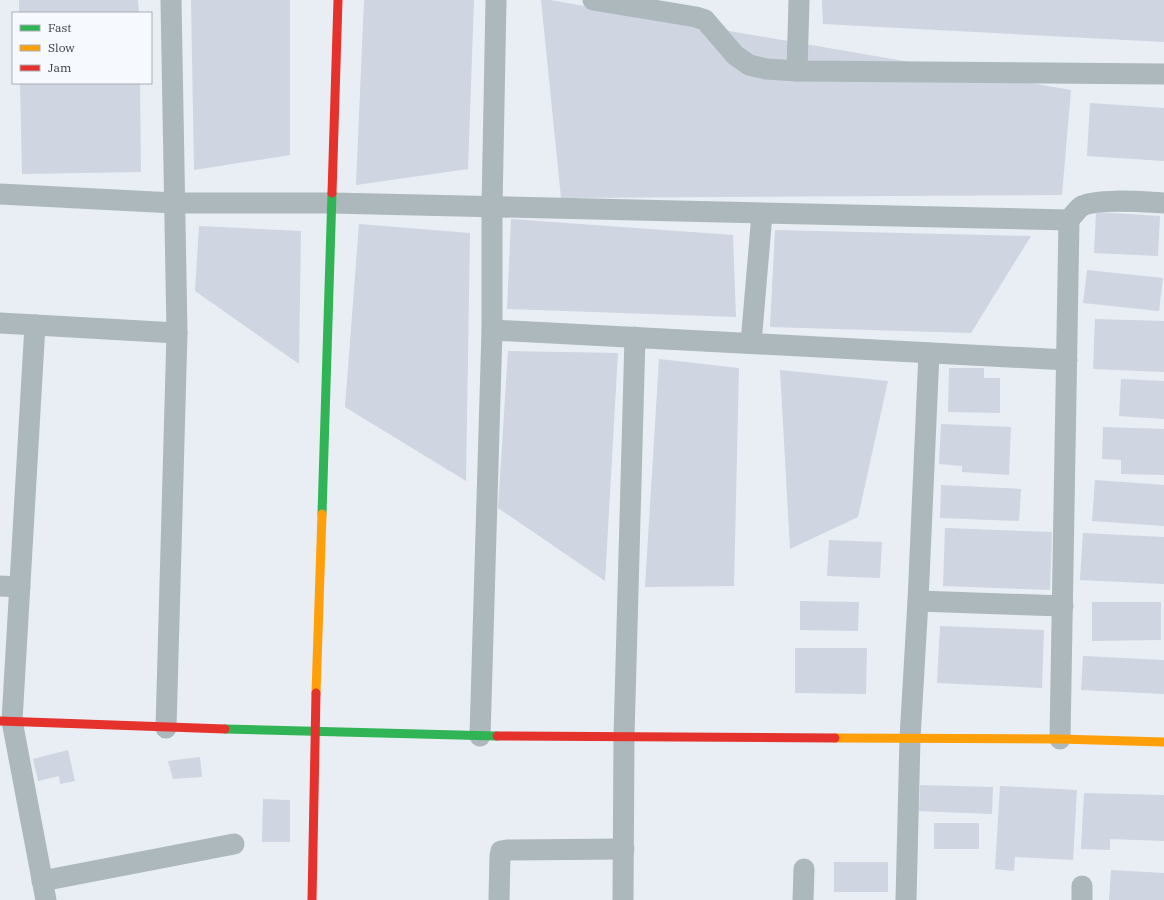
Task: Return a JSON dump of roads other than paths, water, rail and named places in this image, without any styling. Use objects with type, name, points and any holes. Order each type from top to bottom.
[{"type":"street","points":[[166,728],[177,333],[171,0]]},
{"type":"street","points":[[312,900],[315,732],[338,0]]},
{"type":"street","points":[[480,736],[492,330],[492,208],[496,0]]},
{"type":"street","points":[[593,0],[696,17],[705,20],[735,55],[749,65],[766,69],[797,71],[1164,74]]},
{"type":"street","points":[[797,71],[799,0]]},
{"type":"street","points":[[0,194],[174,203],[332,203],[492,208],[1069,220]]},
{"type":"street","points":[[1060,739],[1069,220],[1081,207],[1090,204],[1115,201],[1164,203]]},
{"type":"street","points":[[751,343],[762,214]]},
{"type":"street","points":[[0,323],[177,333]]},
{"type":"street","points":[[35,325],[10,587],[6,721],[44,890],[234,844]]},
{"type":"street","points":[[492,330],[1067,360]]},
{"type":"street","points":[[623,900],[624,736],[635,337]]},
{"type":"street","points":[[906,900],[910,738],[930,352]]},
{"type":"street","points":[[918,601],[1063,606]]},
{"type":"street","points":[[6,721],[166,728],[480,736],[1060,739],[1164,742]]},
{"type":"street","points":[[499,900],[501,851],[624,849]]},
{"type":"street","points":[[803,900],[804,868]]}]
